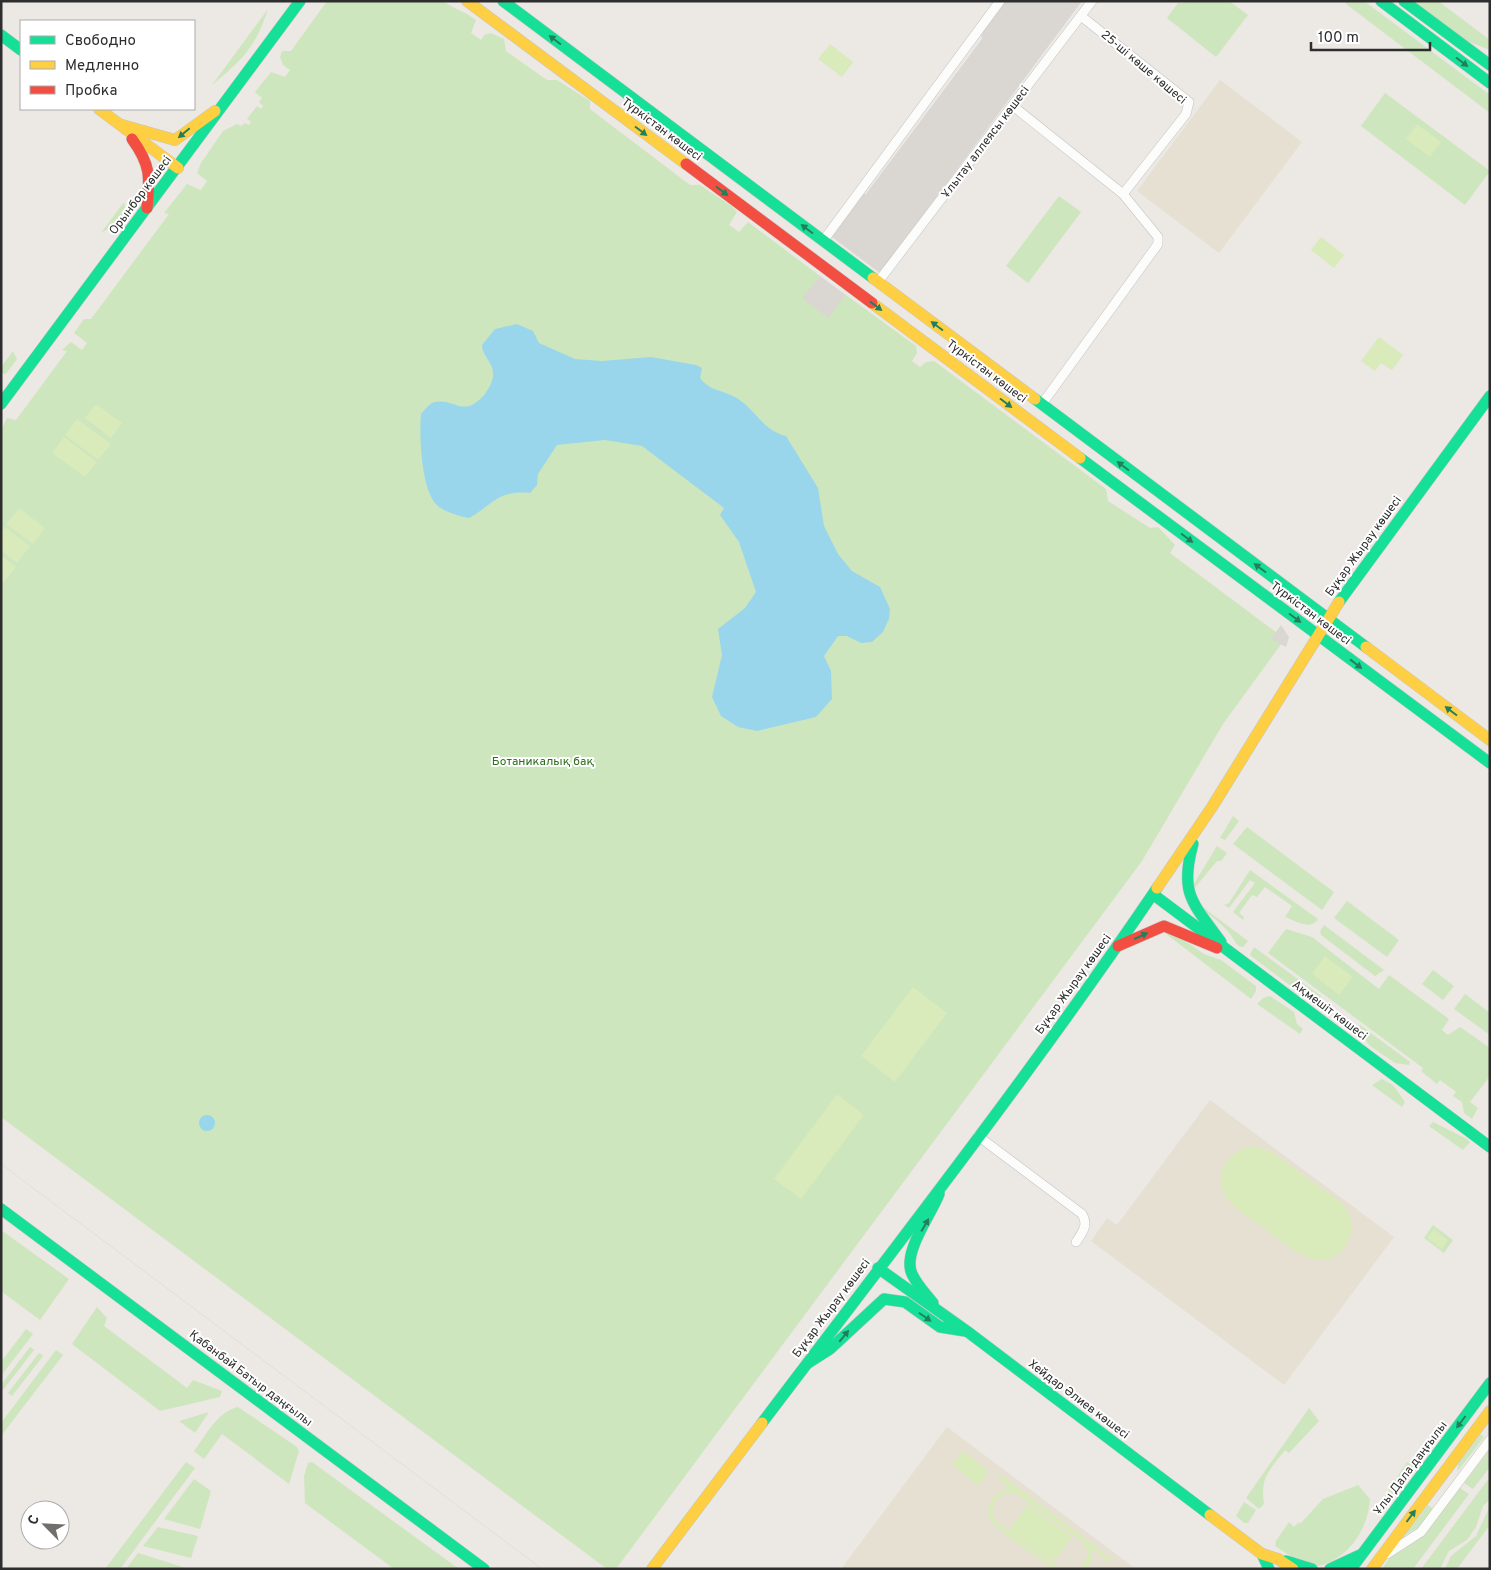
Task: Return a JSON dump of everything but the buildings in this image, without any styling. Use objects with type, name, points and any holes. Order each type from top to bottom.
[{"type":"main road","name":"Орынбор көшесі","points":[[1,404],[178,168],[300,1]]},
{"type":"main road","name":"Түркістан көшесі","points":[[467,1],[1490,763]]},
{"type":"main road","name":"Түркістан көшесі","points":[[503,1],[1490,740]]},
{"type":"main road","points":[[1381,1],[1490,82]]},
{"type":"main road","points":[[1404,1],[1490,65]]},
{"type":"main road","points":[[1,35],[20,49]]},
{"type":"main road","points":[[569,77],[575,79],[584,73],[578,58]]},
{"type":"main road","points":[[616,112],[612,101],[614,96],[619,93],[627,95]]},
{"type":"main road","points":[[122,125],[174,140],[224,105]]},
{"type":"main road","points":[[101,110],[178,168]]},
{"type":"main road","points":[[122,125],[147,157],[150,166],[147,208]]},
{"type":"main road","points":[[812,258],[821,262],[827,262],[833,251],[827,244]]},
{"type":"main road","points":[[860,294],[857,288],[860,279],[867,278],[878,282]]},
{"type":"main road","name":"Бұқар Жырау көшесі","points":[[652,1569],[978,1136],[1118,946],[1199,828],[1327,618],[1490,396]]},
{"type":"main road","points":[[1199,828],[1188,862],[1187,894],[1229,952]]},
{"type":"main road","name":"Ақмешіт көшесі","points":[[1154,895],[1490,1147]]},
{"type":"main road","points":[[1118,946],[1164,926],[1229,952]]},
{"type":"main road","points":[[937,1310],[911,1273],[910,1266],[912,1252],[935,1207],[941,1185]]},
{"type":"main road","name":"Қабанбай Батыр даңғылы","points":[[1,1209],[484,1569]]},
{"type":"main road","name":"Хейдар Әлиев көшесі","points":[[878,1268],[968,1332],[1262,1554],[1278,1559],[1293,1569]]},
{"type":"main road","points":[[806,1364],[831,1351],[853,1325],[884,1299],[905,1302],[940,1327],[968,1332]]},
{"type":"main road","name":"Ұлы Дала даңғылы","points":[[1351,1569],[1490,1383]]},
{"type":"main road","points":[[1372,1569],[1490,1411]]},
{"type":"main road","name":"Хейдар Әлиев көшесі","points":[[1262,1554],[1269,1569]]},
{"type":"main road","points":[[1330,1569],[1363,1554]]},
{"type":"main road","points":[[1278,1559],[1312,1569]]},
{"type":"street","points":[[827,244],[1000,1]]},
{"type":"street","name":"Ұлытау аллеясы көшесі","points":[[878,282],[1092,1]]},
{"type":"street","name":"25-ші көше көшесі","points":[[1081,16],[1189,102],[1186,114],[1123,194]]},
{"type":"street","points":[[1013,106],[1123,194],[1155,231],[1158,244],[1042,404]]},
{"type":"street","points":[[978,1136],[1082,1214],[1085,1219],[1085,1226],[1076,1242]]},
{"type":"street","points":[[1380,1558],[1421,1532],[1490,1440]]},
{"type":"shaded area","points":[[1001,1],[1082,1],[880,273],[828,234],[858,194],[866,194],[982,39],[980,28]]},
{"type":"shaded area","points":[[1220,80],[1302,142],[1219,253],[1137,191]]},
{"type":"shaded area","points":[[820,276],[846,295],[828,318],[802,298]]},
{"type":"shaded area","points":[[1281,625],[1289,637],[1286,647],[1271,639]]},
{"type":"shaded area","points":[[1210,1100],[1394,1237],[1284,1385],[1091,1241],[1107,1218],[1117,1225]]},
{"type":"shaded area","points":[[947,1427],[1136,1569],[841,1569]]},
{"type":"green space","name":"Ботаникалық бақ","points":[[327,1],[443,1],[472,17],[476,20],[471,33],[481,40],[484,35],[491,33],[504,39],[506,51],[547,80],[557,80],[590,101],[590,109],[690,185],[700,185],[733,207],[737,212],[729,225],[739,232],[748,222],[820,276],[812,286],[837,306],[846,295],[916,346],[917,353],[912,361],[920,367],[926,362],[934,361],[1106,489],[1108,501],[1150,528],[1158,527],[1175,545],[1170,553],[1285,639],[1223,724],[1142,861],[616,1569],[607,1569],[1,1117],[1,430],[7,418],[16,420],[67,351],[62,350],[71,342],[82,350],[87,343],[74,333],[84,319],[91,319],[169,214],[164,213],[187,184],[201,190],[207,181],[197,173],[201,163],[223,131],[237,124],[241,126],[245,123],[249,125],[251,122],[247,119],[257,106],[261,109],[263,106],[259,102],[262,98],[255,92],[271,72],[285,77],[290,70],[283,65],[280,57],[282,51],[291,51]]},
{"type":"green space","points":[[1229,1],[1248,15],[1216,57],[1167,18],[1178,3]]},
{"type":"green space","points":[[1346,1],[1364,1],[1490,95],[1490,113],[1346,4]]},
{"type":"green space","points":[[1412,1],[1438,1],[1490,40],[1490,50],[1464,40]]},
{"type":"green space","points":[[268,9],[258,34],[247,52],[212,85]]},
{"type":"green space","points":[[830,44],[853,62],[842,77],[818,59]]},
{"type":"green space","points":[[1385,93],[1490,171],[1465,205],[1361,126]]},
{"type":"green space","points":[[1417,124],[1441,142],[1430,157],[1406,139]]},
{"type":"green space","points":[[1059,196],[1081,212],[1028,283],[1006,266]]},
{"type":"green space","points":[[124,202],[126,211],[119,222],[101,233]]},
{"type":"green space","points":[[1321,237],[1344,255],[1334,268],[1311,250]]},
{"type":"green space","points":[[1379,337],[1403,355],[1392,370],[1381,363],[1375,371],[1361,361]]},
{"type":"green space","points":[[13,351],[17,359],[6,374],[1,373],[1,367]]},
{"type":"green space","points":[[96,404],[122,423],[111,438],[85,418]]},
{"type":"green space","points":[[77,419],[111,444],[98,460],[65,435]]},
{"type":"green space","points":[[64,437],[97,462],[85,477],[52,453]]},
{"type":"green space","points":[[19,508],[45,528],[33,544],[6,524]]},
{"type":"green space","points":[[5,527],[30,546],[17,563],[1,551],[1,532]]},
{"type":"green space","points":[[1,555],[16,567],[3,583],[1,582]]},
{"type":"green space","points":[[1233,816],[1239,821],[1225,840],[1220,838]]},
{"type":"green space","points":[[1247,827],[1334,892],[1322,910],[1233,844]]},
{"type":"green space","points":[[1217,846],[1227,853],[1221,861],[1217,861],[1192,891],[1194,884]]},
{"type":"green space","points":[[1250,870],[1318,919],[1315,923],[1307,925],[1285,917],[1292,906],[1265,887],[1257,897],[1252,895],[1239,913],[1244,917],[1243,920],[1233,912],[1255,883],[1250,880],[1229,908],[1224,905],[1229,903]]},
{"type":"green space","points":[[1192,899],[1248,941],[1243,947],[1237,944],[1226,929]]},
{"type":"green space","points":[[1347,901],[1399,940],[1387,957],[1334,918]]},
{"type":"green space","points":[[1324,925],[1384,970],[1375,976],[1321,935],[1320,931]]},
{"type":"green space","points":[[1286,929],[1312,937],[1379,989],[1389,975],[1449,1019],[1442,1030],[1448,1035],[1460,1027],[1490,1048],[1490,1076],[1470,1102],[1478,1108],[1472,1119],[1464,1113],[1462,1102],[1453,1096],[1456,1092],[1440,1080],[1437,1084],[1421,1071],[1423,1068],[1268,953]]},
{"type":"green space","points":[[1170,931],[1204,954],[1221,960],[1256,986],[1256,991],[1251,999],[1165,933]]},
{"type":"green space","points":[[1254,947],[1321,996],[1319,999],[1299,992],[1251,956],[1250,954]]},
{"type":"green space","points":[[1325,956],[1353,977],[1339,995],[1312,974]]},
{"type":"green space","points":[[1433,970],[1454,986],[1443,1000],[1422,984]]},
{"type":"green space","points":[[913,987],[947,1013],[895,1082],[861,1056]]},
{"type":"green space","points":[[1465,994],[1490,1013],[1490,1035],[1454,1009]]},
{"type":"green space","points":[[1270,996],[1294,1012],[1297,1024],[1303,1029],[1300,1034],[1257,1004],[1263,998]]},
{"type":"green space","points":[[1360,1025],[1410,1062],[1409,1065],[1395,1063],[1369,1045],[1357,1028]]},
{"type":"green space","points":[[1382,1079],[1393,1085],[1405,1102],[1402,1107],[1372,1085]]},
{"type":"green space","points":[[837,1094],[864,1115],[801,1199],[774,1179]]},
{"type":"green space","points":[[1433,1122],[1470,1142],[1463,1150],[1429,1126]]},
{"type":"green space","points":[[1255,1146],[1273,1153],[1343,1204],[1349,1213],[1352,1228],[1347,1243],[1338,1254],[1328,1259],[1304,1256],[1242,1213],[1226,1197],[1222,1188],[1222,1171],[1231,1157],[1246,1148]]},
{"type":"green space","points":[[1433,1225],[1453,1240],[1444,1253],[1424,1238]]},
{"type":"green space","points":[[1434,1229],[1448,1240],[1442,1249],[1427,1238]]},
{"type":"green space","points":[[1,1230],[69,1279],[40,1320],[1,1291]]},
{"type":"green space","points":[[97,1307],[107,1318],[104,1326],[187,1388],[193,1380],[222,1391],[220,1397],[160,1411],[72,1344]]},
{"type":"green space","points":[[26,1329],[33,1334],[1,1376],[1,1362]]},
{"type":"green space","points":[[30,1347],[34,1350],[3,1390],[1,1385]]},
{"type":"green space","points":[[56,1350],[63,1355],[1,1436],[1,1423]]},
{"type":"green space","points":[[39,1353],[43,1356],[12,1396],[8,1393]]},
{"type":"green space","points":[[238,1407],[297,1447],[299,1451],[289,1484],[222,1434],[204,1459],[194,1451],[218,1418],[231,1409]]},
{"type":"green space","points":[[1309,1408],[1319,1421],[1289,1453],[1285,1450],[1270,1469],[1263,1487],[1264,1504],[1259,1509],[1246,1498]]},
{"type":"green space","points":[[209,1412],[195,1433],[179,1421]]},
{"type":"green space","points":[[1481,1434],[1484,1437],[1457,1472],[1458,1464]]},
{"type":"green space","points":[[1490,1449],[1490,1467],[1473,1489],[1464,1483]]},
{"type":"green space","points":[[963,1451],[989,1471],[979,1486],[952,1465]]},
{"type":"green space","points":[[186,1462],[195,1468],[120,1569],[105,1569]]},
{"type":"green space","points":[[312,1462],[459,1569],[394,1569],[305,1503],[304,1476],[308,1463]]},
{"type":"green space","points":[[1407,1462],[1415,1467],[1377,1515],[1383,1499]]},
{"type":"green space","points":[[1001,1475],[1112,1559],[1110,1562],[1092,1549],[1091,1561],[1087,1569],[1081,1569],[1088,1556],[1084,1543],[1016,1493],[1001,1495],[993,1506],[994,1517],[1002,1526],[1009,1531],[1028,1504],[1072,1537],[1053,1562],[1011,1532],[1059,1569],[1053,1569],[1006,1535],[993,1523],[988,1512],[994,1496],[1009,1488],[998,1479]]},
{"type":"green space","points":[[1490,1477],[1490,1499],[1483,1506],[1476,1527],[1467,1540],[1449,1551],[1440,1569],[1421,1569]]},
{"type":"green space","points":[[194,1479],[211,1491],[200,1529],[164,1519]]},
{"type":"green space","points":[[1358,1485],[1370,1499],[1368,1511],[1360,1533],[1346,1551],[1326,1564],[1314,1567],[1298,1561],[1275,1546],[1276,1541],[1289,1522],[1294,1527],[1299,1522],[1300,1524],[1323,1499]]},
{"type":"green space","points":[[1460,1488],[1469,1494],[1413,1569],[1382,1569],[1391,1556],[1424,1535]]},
{"type":"green space","points":[[1244,1502],[1256,1510],[1248,1523],[1244,1523],[1236,1516]]},
{"type":"green space","points":[[1428,1505],[1433,1509],[1419,1527],[1404,1536]]},
{"type":"green space","points":[[1490,1506],[1490,1525],[1457,1569],[1445,1569],[1451,1556],[1476,1536]]},
{"type":"green space","points":[[158,1527],[198,1536],[191,1558],[143,1546]]},
{"type":"green space","points":[[138,1553],[189,1569],[126,1569]]},
{"type":"water","points":[[517,324],[533,331],[539,343],[575,359],[602,361],[651,357],[696,365],[702,368],[700,378],[703,382],[741,401],[770,428],[786,436],[818,488],[824,526],[838,554],[852,571],[880,587],[890,609],[889,619],[883,632],[872,642],[861,643],[847,636],[838,636],[824,656],[831,671],[832,699],[816,717],[757,731],[738,727],[721,716],[712,697],[722,655],[718,629],[745,608],[756,592],[739,542],[720,515],[724,508],[642,446],[605,440],[557,445],[538,474],[537,485],[530,493],[503,496],[469,518],[446,511],[433,500],[428,490],[422,463],[421,414],[432,403],[440,401],[464,407],[477,402],[485,394],[493,376],[493,369],[482,349],[482,345],[495,329]]},
{"type":"water","points":[[207,1115],[215,1123],[207,1131],[199,1123]]},
{"type":"tram line","points":[[1,1164],[542,1569]]},
{"type":"traffic: fast","points":[[1,404],[300,1]]},
{"type":"traffic: fast","points":[[503,1],[873,278]]},
{"type":"traffic: fast","points":[[1381,1],[1490,83]]},
{"type":"traffic: fast","points":[[1404,1],[1490,65]]},
{"type":"traffic: fast","points":[[1,35],[20,49]]},
{"type":"traffic: fast","points":[[1339,602],[1490,396]]},
{"type":"traffic: fast","points":[[1035,399],[1366,647]]},
{"type":"traffic: fast","points":[[1080,458],[1490,763]]},
{"type":"traffic: fast","points":[[1193,844],[1189,861],[1188,887],[1196,907],[1221,942]]},
{"type":"traffic: fast","points":[[762,1423],[1013,1091],[1157,888]]},
{"type":"traffic: fast","points":[[1154,895],[1490,1147]]},
{"type":"traffic: fast","points":[[933,1303],[916,1282],[910,1265],[914,1245],[939,1194]]},
{"type":"traffic: fast","points":[[1,1209],[484,1569]]},
{"type":"traffic: fast","points":[[878,1268],[968,1332],[1210,1515]]},
{"type":"traffic: fast","points":[[808,1363],[830,1349],[884,1299],[905,1302],[940,1327],[965,1331]]},
{"type":"traffic: fast","points":[[1351,1569],[1490,1383]]},
{"type":"traffic: fast","points":[[1262,1554],[1269,1569]]},
{"type":"traffic: fast","points":[[1330,1569],[1360,1555]]},
{"type":"traffic: fast","points":[[1286,1561],[1312,1569]]},
{"type":"traffic: slow","points":[[467,1],[686,164]]},
{"type":"traffic: slow","points":[[100,110],[178,168]]},
{"type":"traffic: slow","points":[[122,125],[175,140],[215,111]]},
{"type":"traffic: slow","points":[[873,278],[1035,399]]},
{"type":"traffic: slow","points":[[872,303],[1080,458]]},
{"type":"traffic: slow","points":[[1157,888],[1212,807],[1339,602]]},
{"type":"traffic: slow","points":[[1366,647],[1490,740]]},
{"type":"traffic: slow","points":[[1372,1569],[1490,1411]]},
{"type":"traffic: slow","points":[[652,1569],[762,1423]]},
{"type":"traffic: slow","points":[[1210,1515],[1262,1554],[1278,1559],[1293,1569]]},
{"type":"traffic: jam","points":[[132,139],[143,156],[148,172],[147,208]]},
{"type":"traffic: jam","points":[[686,164],[872,303]]},
{"type":"traffic: jam","points":[[1118,946],[1164,926],[1217,948]]}]
